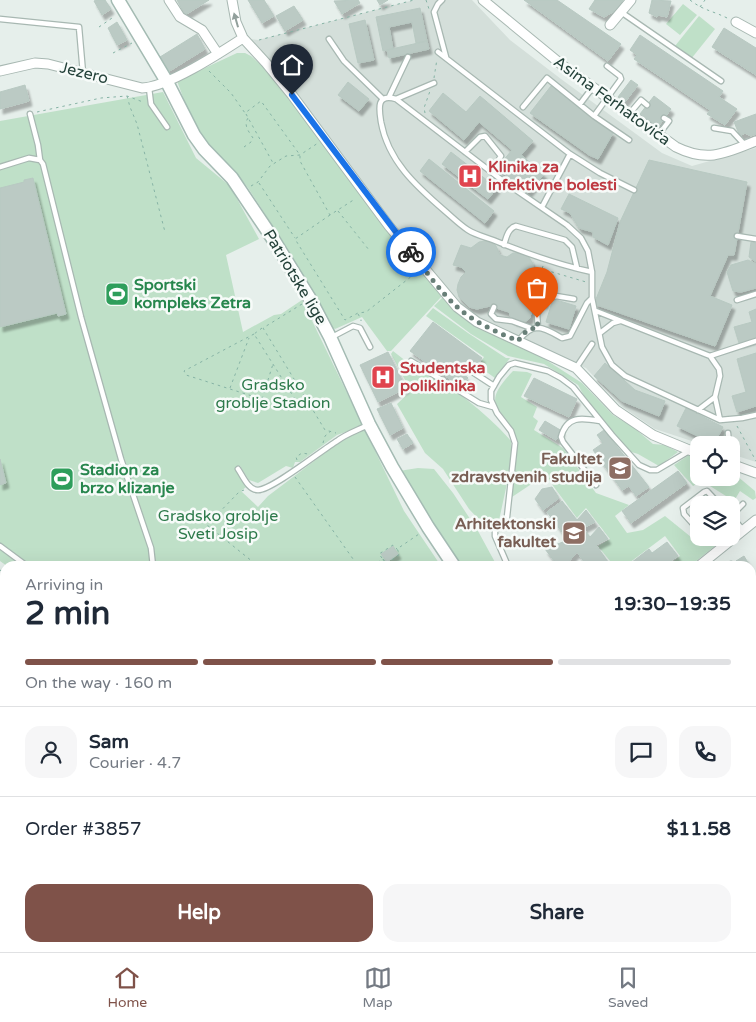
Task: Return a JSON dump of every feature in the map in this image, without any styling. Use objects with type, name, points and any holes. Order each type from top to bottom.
[{"type":"street","points":[[169,0],[180,17],[202,30],[218,54]]},
{"type":"street","points":[[232,0],[236,22],[243,38],[266,63],[326,138],[389,226],[457,307],[477,322],[576,368],[616,410],[653,435],[689,451]]},
{"type":"street","name":"Asima Ferhatovića","points":[[483,0],[529,39],[593,87],[658,135],[686,152],[704,157],[715,156],[756,141]]},
{"type":"street","points":[[610,25],[631,0]]},
{"type":"street","name":"Patriotske lige","points":[[121,5],[167,82],[194,135],[204,149],[232,178],[310,299],[330,337],[369,424],[392,467],[428,528],[451,561]]},
{"type":"street","points":[[736,22],[756,33]]},
{"type":"street","name":"Jezero","points":[[0,71],[35,64],[48,64],[142,88],[149,88],[167,82],[243,38]]},
{"type":"street","points":[[740,467],[756,473]]},
{"type":"street","points":[[744,530],[756,511]]},
{"type":"street","points":[[705,561],[756,520]]},
{"type":"lane","points":[[442,0],[434,12],[446,58]]},
{"type":"lane","points":[[622,12],[721,81]]},
{"type":"lane","points":[[0,19],[79,26],[83,73]]},
{"type":"lane","points":[[329,39],[344,61],[383,99]]},
{"type":"lane","points":[[438,52],[570,154],[600,173],[634,190]]},
{"type":"lane","points":[[389,97],[408,57]]},
{"type":"lane","points":[[594,116],[620,79],[620,76],[607,66]]},
{"type":"lane","points":[[523,108],[547,78],[594,116],[629,140]]},
{"type":"lane","points":[[396,99],[434,83]]},
{"type":"lane","points":[[580,104],[593,87]]},
{"type":"lane","points":[[149,88],[151,104],[168,127]]},
{"type":"lane","points":[[592,272],[504,245],[468,230],[414,184],[396,162],[383,132],[379,111],[379,105],[383,99],[389,97],[396,99],[491,172],[542,207],[580,238],[588,251],[592,272],[592,298],[602,347],[612,365],[625,376],[720,420],[756,415]]},
{"type":"lane","points":[[630,114],[640,100],[647,105]]},
{"type":"lane","points":[[30,114],[40,160],[44,169],[81,317],[119,450],[151,548],[152,561]]},
{"type":"lane","points":[[658,135],[669,122],[664,118]]},
{"type":"lane","points":[[714,128],[732,131],[745,145]]},
{"type":"lane","points":[[465,152],[480,137],[485,136],[501,156],[491,172]]},
{"type":"lane","points":[[542,207],[570,154]]},
{"type":"lane","points":[[0,167],[29,158],[40,160]]},
{"type":"lane","points":[[504,245],[509,230],[516,226],[563,239],[572,247],[577,268]]},
{"type":"lane","points":[[737,236],[756,239]]},
{"type":"lane","points":[[737,300],[756,294]]},
{"type":"lane","points":[[538,328],[537,314],[548,299],[556,296],[574,299]]},
{"type":"lane","points":[[494,307],[491,314],[496,319],[538,328],[566,338],[570,336],[587,303],[592,298]]},
{"type":"lane","points":[[596,312],[710,356],[719,369],[720,376],[715,396],[720,420]]},
{"type":"lane","points":[[600,333],[620,321]]},
{"type":"lane","points":[[330,337],[353,326],[359,328],[370,347]]},
{"type":"lane","points":[[518,341],[531,328]]},
{"type":"lane","points":[[710,356],[756,340]]},
{"type":"lane","points":[[576,368],[592,344]]},
{"type":"lane","points":[[412,361],[479,403],[493,407]]},
{"type":"lane","points":[[506,561],[495,536],[495,531],[498,527],[506,526],[515,442],[511,431],[493,407],[491,391],[499,377],[512,363],[535,367],[561,378],[573,386],[600,421],[639,465],[650,470],[658,470],[689,451]]},
{"type":"lane","points":[[471,372],[494,386]]},
{"type":"lane","points":[[698,410],[715,396]]},
{"type":"lane","points":[[596,485],[560,437],[566,425],[578,418],[600,421]]},
{"type":"lane","points":[[238,469],[250,488],[256,490],[263,489],[346,436],[369,424]]},
{"type":"lane","points":[[699,496],[707,491],[712,496]]},
{"type":"lane","points":[[690,503],[683,508],[684,514],[690,521]]},
{"type":"lane","points":[[740,507],[743,504]]},
{"type":"lane","points":[[740,526],[744,530]]},
{"type":"lane","points":[[0,546],[20,561]]},
{"type":"path","points":[[243,38],[258,40],[414,0]]},
{"type":"path","points":[[426,0],[430,14]]},
{"type":"path","points":[[690,0],[706,11],[717,12],[736,22]]},
{"type":"path","points":[[700,8],[705,0]]},
{"type":"path","points":[[99,28],[121,5]]},
{"type":"path","points":[[113,54],[141,38]]},
{"type":"path","points":[[426,122],[424,108],[434,83],[438,52]]},
{"type":"path","points":[[202,63],[246,113],[274,164]]},
{"type":"path","points":[[30,114],[92,100],[128,96],[151,104]]},
{"type":"path","points":[[128,96],[165,232]]},
{"type":"path","points":[[246,113],[261,101],[300,155],[300,161],[330,215]]},
{"type":"path","points":[[244,147],[252,140],[246,123],[248,118]]},
{"type":"path","points":[[241,192],[258,182],[274,164],[286,156],[300,155],[326,138]]},
{"type":"path","points":[[258,182],[345,320],[358,313],[366,312],[418,272]]},
{"type":"path","points":[[295,239],[354,199]]},
{"type":"path","points":[[338,210],[369,250]]},
{"type":"path","points":[[544,258],[542,269],[592,283]]},
{"type":"path","points":[[308,402],[296,410],[186,375],[184,371],[249,337],[310,299]]},
{"type":"path","points":[[358,313],[361,319],[359,328]]},
{"type":"path","points":[[263,328],[326,430],[346,436]]},
{"type":"path","points":[[254,334],[300,407]]},
{"type":"path","points":[[230,389],[249,337]]},
{"type":"path","points":[[262,399],[273,364]]},
{"type":"path","points":[[733,419],[756,461]]},
{"type":"path","points":[[324,442],[325,436],[331,432]]},
{"type":"path","points":[[298,468],[296,457],[302,453],[307,454]]},
{"type":"path","points":[[291,472],[354,561]]},
{"type":"path","points":[[250,488],[239,492],[207,525],[252,561]]},
{"type":"path","points":[[397,549],[428,528]]},
{"type":"path","points":[[380,561],[383,559],[379,554],[393,545],[400,554],[390,561]]},
{"type":"shaded area","points":[[414,0],[472,0],[510,40],[662,153],[692,166],[756,148],[756,462],[740,457],[740,436],[690,436],[690,440],[655,429],[621,406],[586,368],[472,318],[417,263],[243,38],[258,40]]},
{"type":"green space","points":[[683,4],[697,15],[680,35],[666,24]]},
{"type":"green space","points":[[699,16],[715,29],[691,59],[675,46]]},
{"type":"green space","points":[[237,53],[245,53],[251,56],[262,66],[382,222],[442,296],[391,351],[387,351],[362,317],[335,329],[333,328],[248,188],[209,146],[194,123],[177,81]]},
{"type":"green space","name":"Sportski kompleks Zetra","points":[[163,92],[196,158],[230,186],[259,239],[226,255],[243,332],[274,315],[281,314],[302,300],[363,426],[337,435],[300,462],[295,462],[293,468],[286,466],[258,483],[249,480],[240,466],[235,469],[246,487],[241,491],[258,507],[268,496],[338,443],[364,428],[404,511],[438,561],[0,561],[0,121]]},
{"type":"green space","points":[[443,297],[456,310],[543,358],[582,383],[613,415],[633,427],[653,444],[665,445],[678,452],[659,466],[638,454],[628,451],[587,401],[578,385],[544,364],[508,356],[471,334],[434,306]]},
{"type":"green space","points":[[433,308],[506,358],[510,358],[495,378],[478,366],[484,357],[426,316]]},
{"type":"green space","points":[[393,351],[416,369],[420,365],[456,391],[511,441],[511,465],[498,525],[487,528],[469,509],[443,469],[425,453],[397,404],[411,391],[391,354]]},
{"type":"green space","points":[[513,371],[532,374],[521,397],[537,407],[533,417],[538,421],[534,430],[563,448],[596,493],[629,505],[615,516],[627,533],[643,530],[665,516],[690,536],[690,546],[715,546],[696,561],[674,561],[680,556],[665,536],[632,561],[610,561],[598,546],[610,539],[586,508],[577,518],[545,475],[512,497],[517,445],[512,429],[497,407],[495,401],[496,393]]},
{"type":"green space","points":[[690,455],[690,483],[674,465]]},
{"type":"green space","points":[[418,468],[434,469],[453,493],[478,531],[494,561],[459,561],[421,507],[399,471]]},
{"type":"green space","points":[[740,478],[755,491],[756,498],[753,500],[740,491],[737,496],[726,496],[710,486],[740,486]]},
{"type":"building","points":[[105,0],[111,9],[102,15],[94,1]]},
{"type":"building","points":[[177,0],[209,0],[185,15]]},
{"type":"building","points":[[248,0],[264,0],[274,16],[262,23]]},
{"type":"building","points":[[358,0],[360,3],[342,14],[334,1]]},
{"type":"building","points":[[377,0],[388,0],[380,5]]},
{"type":"building","points":[[524,0],[557,0],[621,44],[608,61]]},
{"type":"building","points":[[595,0],[623,0],[618,9],[604,17],[589,9]]},
{"type":"building","points":[[652,0],[671,1],[667,17],[658,15],[657,17],[649,13]]},
{"type":"building","points":[[294,6],[303,20],[285,31],[276,16]]},
{"type":"building","points":[[420,8],[427,41],[416,43],[412,22],[389,27],[393,49],[383,51],[376,17]]},
{"type":"building","points":[[365,20],[374,60],[358,63],[349,24]]},
{"type":"building","points":[[117,22],[127,40],[117,45],[108,28]]},
{"type":"building","points":[[724,28],[756,48],[756,75],[712,47]]},
{"type":"building","points":[[197,34],[205,49],[168,72],[160,57]]},
{"type":"building","points":[[640,35],[723,91],[719,97],[737,109],[725,125],[707,114],[710,110],[634,59],[637,55],[630,50]]},
{"type":"building","points":[[427,41],[429,49],[389,58],[387,50]]},
{"type":"building","points":[[631,80],[638,85],[625,102],[618,97]]},
{"type":"building","points":[[348,82],[369,99],[359,111],[338,95]]},
{"type":"building","points":[[25,85],[29,101],[0,109],[0,92]]},
{"type":"building","points":[[551,86],[613,133],[598,159],[589,155],[530,113]]},
{"type":"building","points":[[443,93],[466,112],[480,96],[533,141],[521,155],[544,174],[528,193],[497,168],[512,150],[479,122],[464,140],[429,111]]},
{"type":"building","points":[[654,96],[671,109],[658,127],[640,114]]},
{"type":"building","points":[[756,114],[756,134],[751,136],[745,133],[740,136],[734,122]]},
{"type":"building","name":"Klinika za infektivne bolesti","points":[[451,152],[497,188],[488,199],[442,164]]},
{"type":"building","points":[[429,159],[494,211],[485,223],[420,171]]},
{"type":"building","points":[[649,160],[747,182],[734,255],[728,255],[710,296],[732,305],[715,346],[594,304],[607,272],[620,222]]},
{"type":"building","points":[[33,178],[66,314],[58,316],[57,313],[0,327],[0,188]]},
{"type":"building","points":[[569,194],[618,218],[608,245],[593,237],[593,232],[579,228],[570,213],[561,209]]},
{"type":"building","points":[[479,242],[491,242],[496,246],[500,255],[507,257],[513,253],[521,253],[529,257],[533,264],[533,271],[553,279],[544,304],[529,298],[527,302],[532,309],[530,318],[526,321],[515,321],[511,318],[509,312],[490,306],[477,309],[469,307],[459,297],[458,284],[466,272],[461,267],[453,265],[461,245],[471,248]]},
{"type":"building","points":[[751,242],[756,243],[756,262],[749,257]]},
{"type":"building","points":[[748,260],[756,264],[756,288],[741,292],[733,291],[727,272],[731,265]]},
{"type":"building","points":[[553,299],[576,306],[569,329],[546,322]]},
{"type":"building","points":[[756,309],[756,338],[739,343],[734,327],[752,322],[749,312]]},
{"type":"building","points":[[433,322],[482,358],[475,369],[467,364],[461,372],[468,378],[461,387],[410,351]]},
{"type":"building","name":"Studentska poliklinika","points":[[388,352],[406,388],[378,402],[360,365]]},
{"type":"building","points":[[756,353],[756,406],[737,412],[732,396],[746,392],[737,359]]},
{"type":"building","points":[[605,363],[635,390],[665,401],[659,416],[622,401],[594,376]]},
{"type":"building","points":[[534,378],[577,399],[569,417],[524,396]]},
{"type":"building","points":[[391,403],[403,428],[390,435],[377,409]]},
{"type":"building","points":[[686,408],[723,427],[718,436],[698,436],[677,426]]},
{"type":"building","points":[[545,421],[562,431],[556,440],[539,430]]},
{"type":"building","name":"Fakultet zdravstvenih studija","points":[[604,430],[649,487],[636,496],[629,486],[622,490],[593,450],[603,443],[597,435]]},
{"type":"building","points":[[407,434],[413,443],[403,449],[397,439]]},
{"type":"building","points":[[0,459],[6,483],[0,485]]},
{"type":"building","points":[[678,471],[687,483],[631,523],[622,511]]},
{"type":"building","points":[[552,487],[559,498],[543,510],[535,499],[542,489]]},
{"type":"building","name":"Arhitektonski fakultet","points":[[562,501],[577,520],[586,510],[595,522],[583,528],[590,537],[599,527],[608,539],[596,545],[607,561],[583,561],[577,552],[569,561],[554,561],[545,549],[568,540],[547,512]]},
{"type":"building","points":[[667,542],[678,556],[671,561],[633,561],[649,549],[652,553]]},
{"type":"building","points":[[393,546],[398,554],[386,561],[381,554]]},
{"type":"building","points":[[744,556],[747,561],[736,561]]},
{"type":"way so far","points":[[411,252],[449,299],[477,322],[518,341],[526,331],[531,328],[538,328],[537,318]]},
{"type":"place","name":"Klinika za infektivne bolesti","points":[[470,176]]},
{"type":"place","name":"Sportski kompleks Zetra","points":[[117,294]]},
{"type":"place","name":"Studentska poliklinika","points":[[383,377]]},
{"type":"place","name":"Fakultet zdravstvenih studija","points":[[620,468]]},
{"type":"place","name":"Stadion za brzo klizanje","points":[[62,479]]},
{"type":"place","name":"Arhitektonski fakultet","points":[[574,533]]},
{"type":"route","points":[[292,95],[326,138],[389,226],[411,252]]},
{"type":"park label","name":"Gradsko groblje Stadion","points":[[273,394]]},
{"type":"park label","name":"Gradsko groblje Sveti Josip","points":[[218,525]]}]
